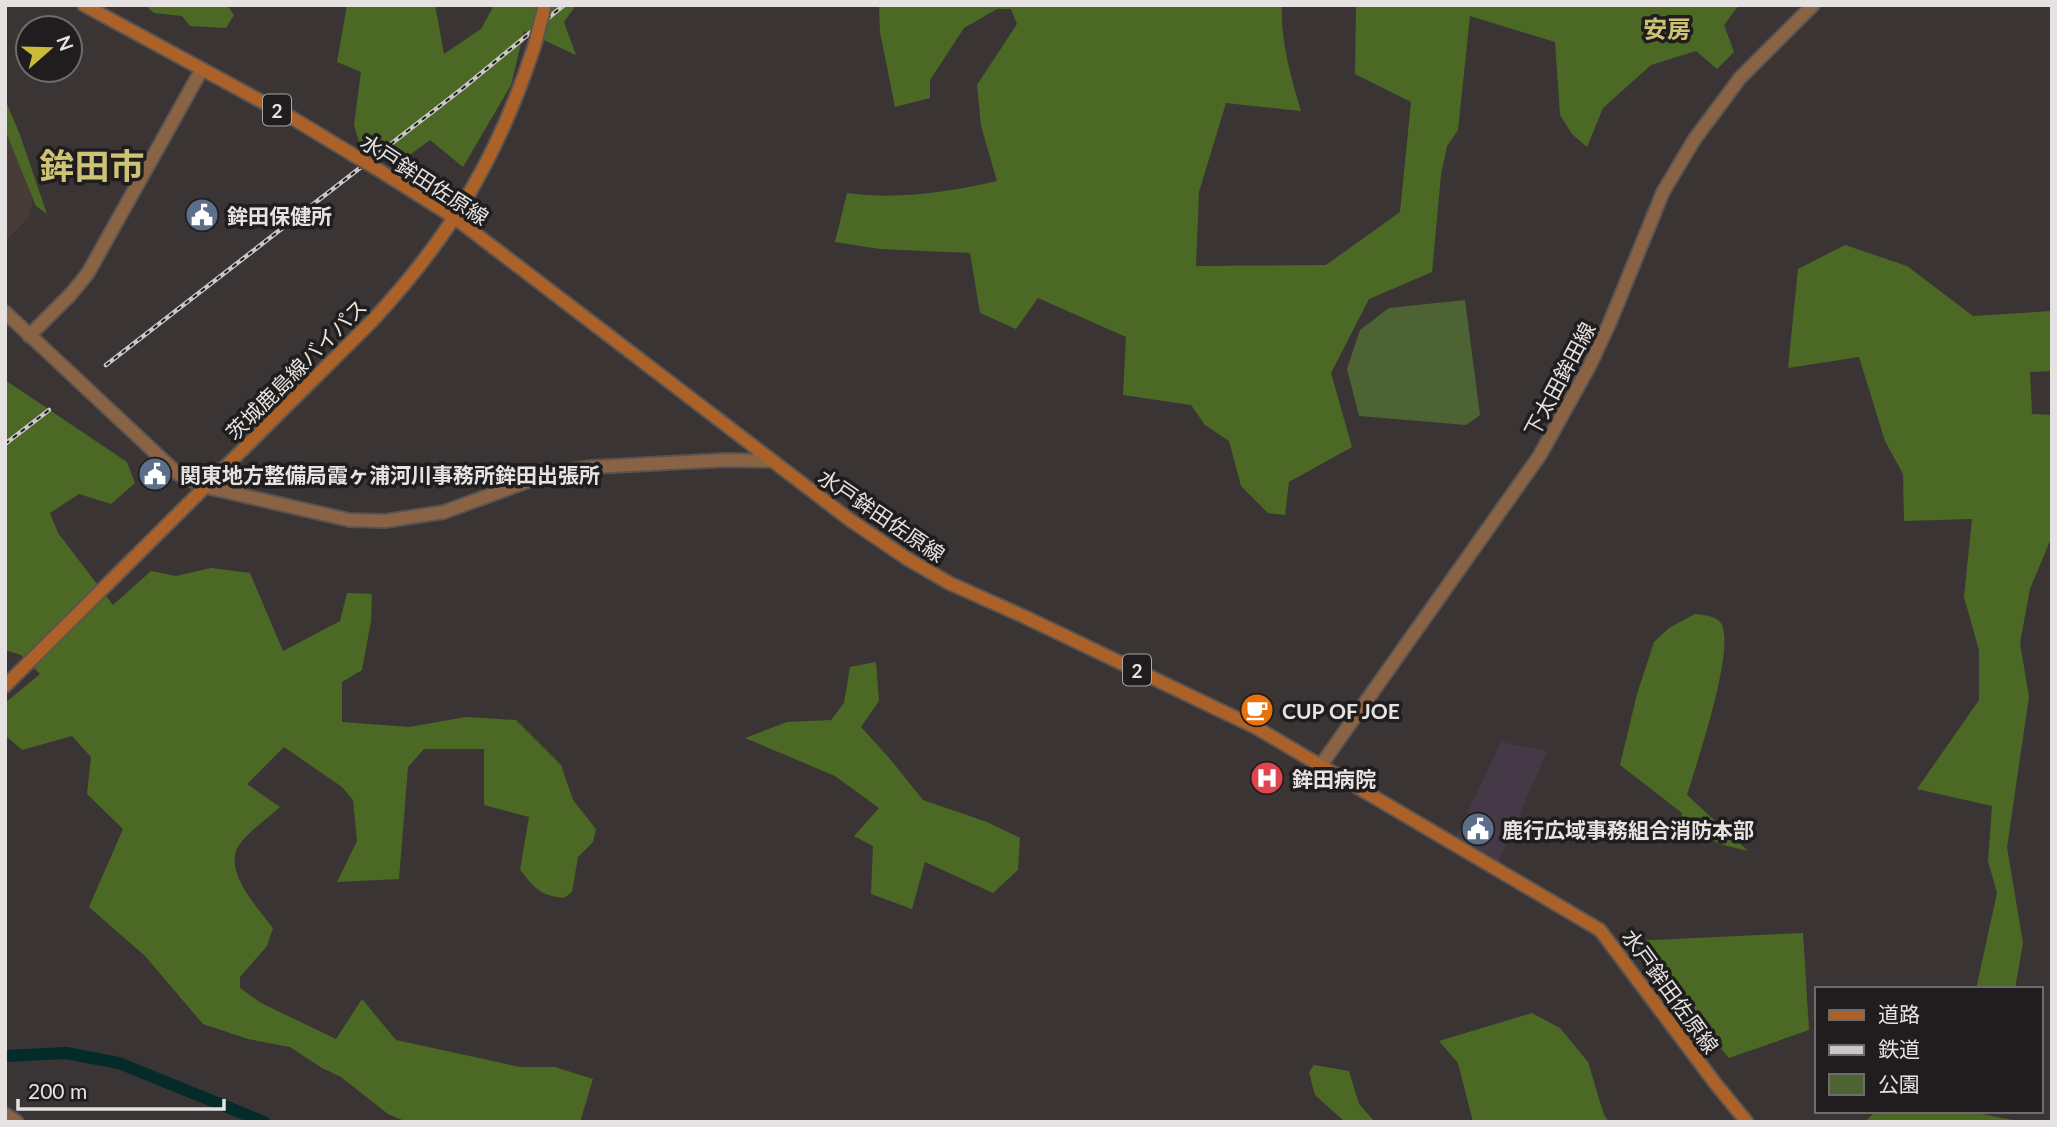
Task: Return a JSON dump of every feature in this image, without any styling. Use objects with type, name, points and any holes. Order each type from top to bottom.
[{"type":"main road","name":"水戸鉾田佐原線","points":[[84,5],[294,119],[455,219],[772,461],[906,558],[949,583],[1243,722],[1321,765],[1600,930],[1747,1122]]},
{"type":"main road","name":"茨城鹿島線バイパス","points":[[5,686],[206,487],[418,270],[455,219],[490,159],[519,93],[544,5]]},
{"type":"street","name":"下太田鉾田線","points":[[1321,765],[1540,455],[1590,365],[1663,192],[1694,140],[1740,78],[1813,5]]},
{"type":"street","points":[[29,336],[88,273],[202,69]]},
{"type":"street","points":[[5,312],[178,474],[206,487],[349,520],[385,521],[444,512],[537,478],[592,467],[726,460],[772,461]]},
{"type":"street","points":[[5,1114],[17,1122]]},
{"type":"shaded area","points":[[5,130],[33,199],[29,216],[5,242]]},
{"type":"shaded area","points":[[1501,742],[1547,751],[1498,864],[1455,839]]},
{"type":"green space","points":[[145,5],[227,5],[234,15],[226,28],[190,26],[182,16],[154,13]]},
{"type":"green space","points":[[347,5],[435,5],[444,54],[481,29],[494,5],[576,5],[564,22],[576,55],[524,31],[511,85],[463,167],[430,140],[398,164],[359,142],[354,125],[361,72],[337,62]]},
{"type":"green space","points":[[879,5],[1282,5],[1284,45],[1301,111],[1226,103],[1199,192],[1196,266],[1326,265],[1400,212],[1411,102],[1355,74],[1356,5],[1739,5],[1724,25],[1734,52],[1717,69],[1696,51],[1651,65],[1603,108],[1587,147],[1572,134],[1560,115],[1555,42],[1470,16],[1458,130],[1447,146],[1441,175],[1432,272],[1369,299],[1331,373],[1352,447],[1289,482],[1285,515],[1268,513],[1241,486],[1229,441],[1205,425],[1191,405],[1123,395],[1126,337],[1038,298],[1016,329],[980,313],[970,253],[880,249],[835,242],[847,193],[885,196],[923,194],[997,181],[981,126],[977,85],[1017,24],[1011,9],[997,9],[964,28],[930,80],[930,98],[895,107],[880,32]]},
{"type":"green space","points":[[5,99],[47,214],[36,206],[5,130]]},
{"type":"green space","points":[[1845,245],[1907,266],[1973,316],[2052,311],[2052,371],[2030,372],[2032,414],[2052,415],[2052,536],[2030,589],[2020,643],[2029,697],[2007,847],[2023,943],[2015,987],[1976,987],[1997,893],[1988,861],[1992,806],[1917,789],[1979,700],[1979,650],[1964,597],[1972,519],[1904,521],[1903,474],[1885,441],[1859,357],[1788,368],[1798,269]]},
{"type":"green space","points":[[1465,300],[1480,415],[1466,425],[1359,416],[1347,369],[1360,330],[1389,308]]},
{"type":"green space","points":[[5,380],[127,462],[135,483],[111,504],[79,494],[50,513],[58,533],[113,605],[151,571],[176,576],[211,568],[250,573],[283,651],[340,621],[347,593],[372,594],[371,621],[362,670],[342,682],[342,722],[409,727],[466,717],[516,720],[561,765],[573,800],[596,829],[593,842],[578,857],[572,892],[564,898],[539,890],[520,870],[529,817],[484,805],[484,749],[424,749],[408,767],[399,879],[337,882],[357,841],[353,800],[342,787],[284,747],[247,784],[280,807],[243,840],[235,855],[235,866],[244,889],[273,928],[267,946],[240,977],[240,988],[261,1003],[336,1039],[362,999],[396,1040],[520,1067],[555,1067],[593,1079],[580,1122],[407,1122],[388,1114],[341,1077],[290,1047],[248,1039],[203,1024],[145,956],[89,907],[123,829],[87,794],[91,757],[72,736],[22,750],[5,735],[5,703],[40,674],[21,655],[5,650]]},
{"type":"green space","points":[[1695,614],[1712,617],[1720,622],[1724,634],[1724,654],[1714,705],[1687,795],[1748,851],[1679,829],[1682,813],[1620,765],[1637,694],[1654,642],[1669,628]]},
{"type":"green space","points":[[876,662],[879,701],[861,727],[923,800],[987,822],[1020,838],[1018,870],[993,893],[925,862],[912,909],[871,894],[873,846],[854,836],[879,808],[835,776],[745,738],[787,722],[831,720],[844,703],[850,667]]},
{"type":"green space","points":[[1803,933],[1809,1030],[1729,1058],[1632,941]]},
{"type":"green space","points":[[1532,1013],[1560,1028],[1588,1062],[1604,1115],[1609,1122],[1473,1122],[1458,1063],[1439,1041]]},
{"type":"green space","points":[[1314,1065],[1349,1071],[1359,1104],[1375,1122],[1345,1122],[1315,1095],[1309,1072]]},
{"type":"green space","points":[[1874,1113],[1976,1113],[2023,1122],[1865,1122]]},
{"type":"waterway","points":[[5,1056],[66,1053],[119,1063],[264,1122]]},
{"type":"railway","points":[[106,365],[463,88],[564,5]]},
{"type":"railway","points":[[5,444],[49,410]]},
{"type":"place","name":"鉾田保健所","points":[[202,215]]},
{"type":"place","name":"関東地方整備局霞ヶ浦河川事務所鉾田出張所","points":[[155,474]]},
{"type":"place","name":"CUP OF JOE","points":[[1257,710]]},
{"type":"place","name":"鉾田病院","points":[[1267,778]]},
{"type":"place","name":"鹿行広域事務組合消防本部","points":[[1478,829]]},
{"type":"district","name":"安房","points":[[1667,28]]},
{"type":"district","name":"鉾田市","points":[[92,165]]}]
